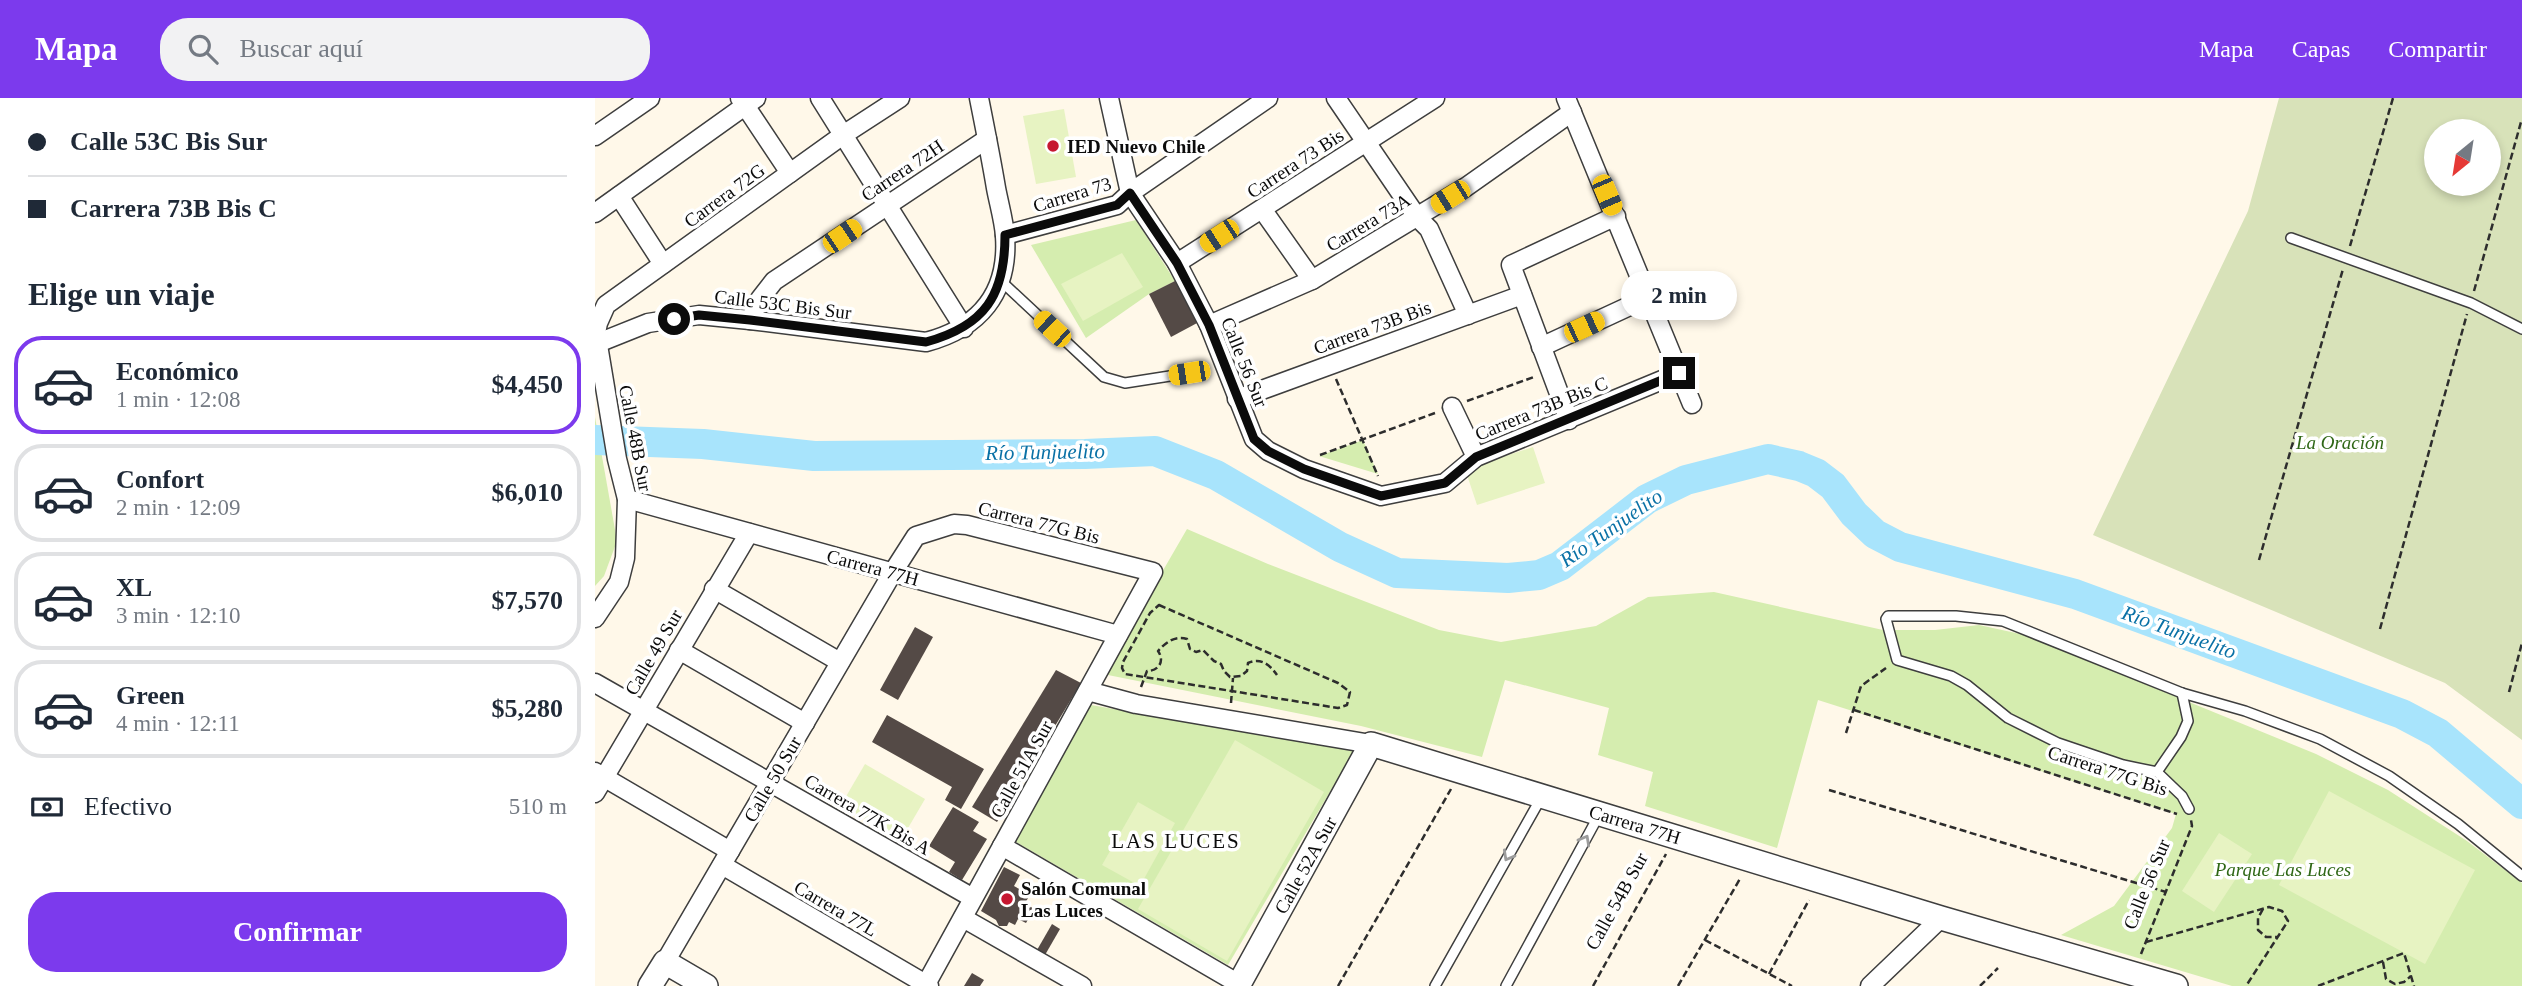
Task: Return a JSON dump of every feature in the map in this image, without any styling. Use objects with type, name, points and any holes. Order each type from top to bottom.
[{"type":"street","points":[[595,136],[650,98]]},
{"type":"street","points":[[820,98],[964,328],[986,308],[1001,281],[1005,259],[1005,235],[979,98]]},
{"type":"street","name":"Carrera 72G","points":[[598,343],[598,323],[606,305],[843,135],[900,98]]},
{"type":"street","name":"Carrera 73","points":[[1005,235],[1117,205],[1130,193],[1268,98]]},
{"type":"street","points":[[1336,98],[1417,217],[1429,229],[1468,314]]},
{"type":"street","name":"Carrera 73 Bis","points":[[1177,263],[1435,98]]},
{"type":"street","name":"Calle 56 Sur","points":[[1112,99],[1130,193],[1177,263],[1209,325],[1254,439],[1268,451],[1304,469],[1381,496]]},
{"type":"street","points":[[595,213],[747,101],[790,173]]},
{"type":"street","points":[[1569,105],[1692,404]]},
{"type":"street","name":"Carrera 73A","points":[[1209,325],[1312,281],[1417,217],[1466,187],[1569,105]]},
{"type":"street","name":"Carrera 72H","points":[[750,320],[760,299],[774,281],[987,139]]},
{"type":"street","points":[[619,196],[663,264]]},
{"type":"street","points":[[1262,209],[1312,281]]},
{"type":"street","points":[[1569,420],[1511,265],[1616,216]]},
{"type":"street","name":"Carrera 73B Bis","points":[[1237,400],[1522,295]]},
{"type":"street","points":[[1541,346],[1649,297]]},
{"type":"street","name":"Calle 53C Bis Sur","points":[[598,343],[648,323],[699,315],[926,342],[964,328]]},
{"type":"street","name":"Calle 48B Sur","points":[[595,618],[619,583],[625,558],[627,499],[617,459],[598,343]]},
{"type":"street","name":"Carrera 73B Bis C","points":[[1381,496],[1445,483],[1476,457],[1679,373]]},
{"type":"street","points":[[1453,407],[1476,457]]},
{"type":"street","name":"Carrera 77H","points":[[627,499],[1118,635]]},
{"type":"street","name":"Carrera 77G Bis","points":[[893,572],[916,536],[954,524],[1153,572]]},
{"type":"street","name":"Calle 49 Sur","points":[[595,793],[600,775],[643,711],[750,533]]},
{"type":"street","name":"Calle 50 Sur","points":[[650,986],[893,572]]},
{"type":"street","name":"Calle 51A Sur","points":[[926,985],[1153,572]]},
{"type":"street","points":[[714,589],[840,662]]},
{"type":"street","points":[[679,650],[805,723]]},
{"type":"street","name":"Carrera 77K Bis A","points":[[595,683],[973,898]]},
{"type":"street","name":"Carrera 77H","points":[[1088,691],[1136,704],[1371,744],[1941,918],[2176,986]]},
{"type":"street","name":"Calle 52A Sur","points":[[1239,985],[1371,744]]},
{"type":"street","name":"Carrera 77L","points":[[600,775],[926,985]]},
{"type":"street","points":[[1002,846],[1239,985]]},
{"type":"street","points":[[963,918],[1082,986]]},
{"type":"street","points":[[1870,986],[1941,918]]},
{"type":"street","points":[[665,962],[706,986]]},
{"type":"lane","points":[[2291,238],[2471,303],[2522,328]]},
{"type":"lane","points":[[1001,281],[1104,377],[1125,383],[1189,373]]},
{"type":"lane","points":[[1897,660],[1886,620],[1888,616],[1942,616],[2003,621],[2182,693],[2245,711],[2320,739],[2389,776],[2458,824],[2522,876]]},
{"type":"lane","name":"Carrera 77G Bis","points":[[1897,660],[1951,676],[1967,685],[2008,718],[2058,743],[2111,761],[2157,772],[2182,796],[2189,809]]},
{"type":"lane","points":[[2157,772],[2181,737],[2188,721],[2182,693]]},
{"type":"lane","points":[[1434,986],[1542,796]]},
{"type":"lane","points":[[1506,986],[1599,814]]},
{"type":"path","points":[[2259,559],[2393,98]]},
{"type":"path","points":[[2380,629],[2521,122]]},
{"type":"path","points":[[1329,365],[1378,474],[1381,496]]},
{"type":"path","points":[[1304,469],[1319,456],[1550,371]]},
{"type":"path","points":[[1165,606],[1313,672],[1345,687],[1350,692],[1350,697],[1344,708],[1338,708],[1231,691],[1122,672],[1123,662],[1154,608],[1165,606]]},
{"type":"path","points":[[1147,671],[1155,670],[1160,665],[1158,651],[1164,644],[1182,638],[1187,639],[1190,649],[1196,652],[1203,650],[1221,664],[1226,675],[1234,678],[1245,674],[1248,663],[1254,661],[1268,664],[1277,675]]},
{"type":"path","points":[[2509,692],[2522,643]]},
{"type":"path","points":[[1846,733],[1861,687],[1897,660]]},
{"type":"path","points":[[1229,720],[1234,678]]},
{"type":"path","name":"Carrera 77G Bis","points":[[1854,710],[2177,814],[2189,809]]},
{"type":"path","points":[[1338,986],[1461,772]]},
{"type":"path","points":[[1829,790],[2165,892]]},
{"type":"path","name":"Calle 56 Sur","points":[[2134,974],[2192,826],[2189,809]]},
{"type":"path","name":"Calle 54B Sur","points":[[1593,986],[1676,837]]},
{"type":"path","points":[[1678,986],[1750,860]]},
{"type":"path","points":[[1769,974],[1820,881]]},
{"type":"path","points":[[2264,908],[2258,918],[2258,930],[2266,937],[2278,937]]},
{"type":"path","points":[[2146,942],[2264,908],[2282,911],[2288,921],[2246,986]]},
{"type":"path","points":[[1704,939],[1792,986]]},
{"type":"path","points":[[2318,986],[2404,953],[2414,986]]},
{"type":"path","points":[[2383,961],[2386,979],[2395,984],[2404,982],[2411,976]]},
{"type":"path","points":[[1980,986],[1998,968]]},
{"type":"green space","name":"La Oración","points":[[2279,98],[2522,98],[2522,740],[2445,683],[2093,535],[2248,211]]},
{"type":"green space","points":[[1064,109],[1076,177],[1036,184],[1023,116]]},
{"type":"green space","points":[[1136,220],[1175,281],[1149,294],[1086,338],[1031,245]]},
{"type":"green space","points":[[1122,253],[1143,287],[1083,321],[1061,284]]},
{"type":"green space","points":[[595,417],[617,541],[604,576],[595,586]]},
{"type":"green space","points":[[1363,440],[1378,474],[1319,456]]},
{"type":"green space","points":[[1533,447],[1545,483],[1477,505],[1465,469]]},
{"type":"green space","name":"Parque Las Luces","points":[[1187,529],[1268,564],[1439,630],[1501,642],[1596,626],[1648,597],[1714,592],[1883,630],[1935,630],[1979,625],[2025,635],[2316,754],[2388,790],[2467,841],[2522,883],[2522,986],[2232,986],[2061,935],[2114,906],[2172,828],[2176,814],[1818,700],[1777,848],[1645,806],[1653,772],[1598,755],[1609,708],[1505,680],[1482,757],[1361,726],[1103,674]]},
{"type":"green space","points":[[1091,705],[1354,751],[1228,965],[1011,839]]},
{"type":"green space","points":[[1235,740],[1324,792],[1227,961],[1138,909]]},
{"type":"green space","points":[[865,764],[925,799],[901,840],[841,805]]},
{"type":"green space","points":[[2329,791],[2475,870],[2425,964],[2279,885]]},
{"type":"green space","points":[[1138,802],[1175,823],[1140,886],[1102,865]]},
{"type":"green space","points":[[2219,833],[2252,854],[2214,912],[2182,891]]},
{"type":"building","points":[[1175,281],[1199,322],[1171,337],[1149,294]]},
{"type":"building","points":[[915,627],[933,637],[898,700],[880,690]]},
{"type":"building","points":[[1056,670],[1081,683],[997,822],[972,807]]},
{"type":"building","points":[[887,715],[984,769],[961,809],[945,800],[952,787],[872,742]]},
{"type":"building","points":[[953,807],[979,822],[973,831],[987,839],[962,880],[949,872],[955,862],[929,846]]},
{"type":"building","name":"Salón Comunal Las Luces","points":[[1004,867],[1020,875],[1014,886],[1030,895],[1025,903],[1034,909],[1026,923],[1018,919],[1015,925],[1009,922],[1007,926],[999,926],[996,920],[981,911]]},
{"type":"building","points":[[1052,924],[1060,929],[1045,955],[1037,950]]},
{"type":"building","points":[[972,973],[984,980],[980,986],[964,986]]},
{"type":"waterway","name":"Río Tunjuelito","points":[[595,440],[703,444],[814,456],[1155,451],[1216,475],[1340,547],[1397,573],[1508,578],[1539,575],[1560,566],[1647,499],[1686,480],[1768,459],[1816,473],[1833,486],[1854,514],[1875,534],[1900,547],[2075,594],[2402,714],[2438,733],[2522,804]]},
{"type":"place","name":"IED Nuevo Chile","points":[[1053,146]]},
{"type":"place","name":"Salón Comunal Las Luces","points":[[1007,899]]},
{"type":"district","name":"LAS LUCES","points":[[1176,841]]},
{"type":"route","points":[[674,319],[699,315],[926,342],[948,336],[964,328],[986,308],[1001,281],[1005,235],[1117,205],[1130,193],[1177,263],[1209,325],[1254,439],[1268,451],[1304,469],[1381,496],[1445,483],[1476,457],[1679,373]]}]
